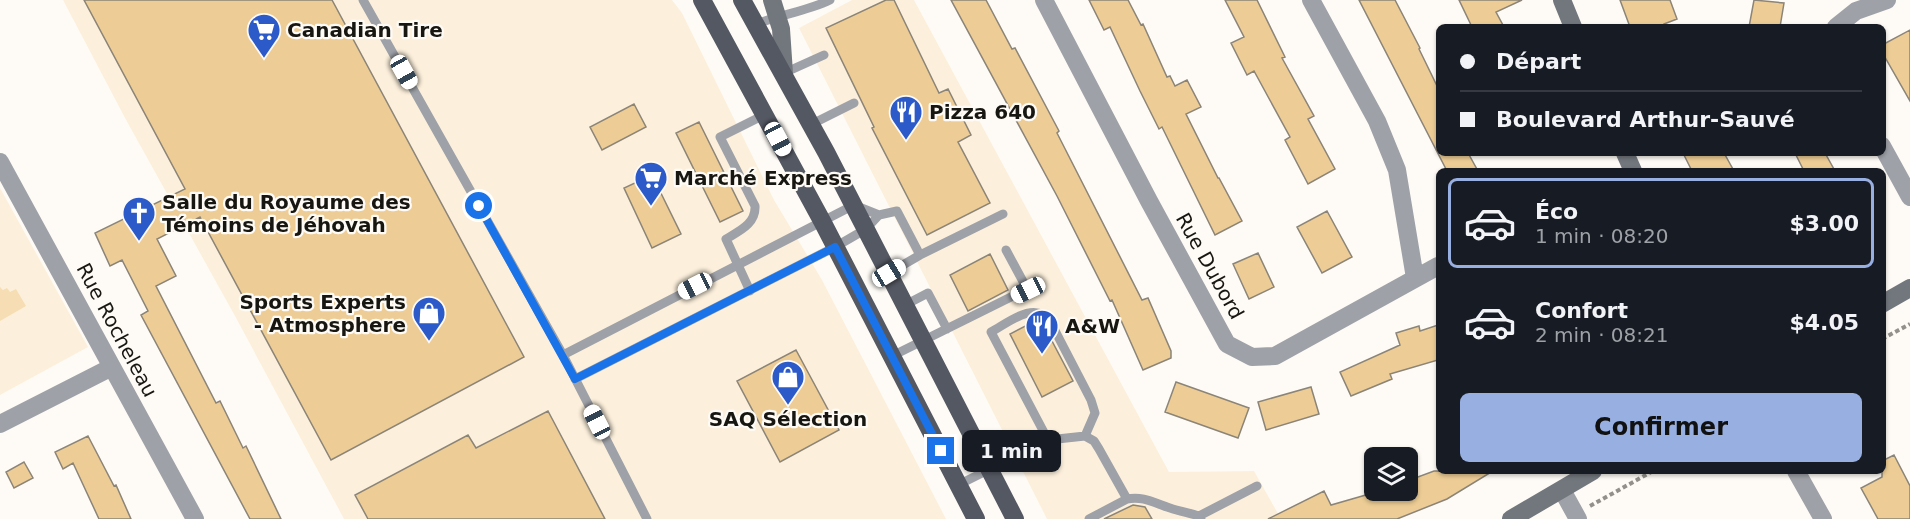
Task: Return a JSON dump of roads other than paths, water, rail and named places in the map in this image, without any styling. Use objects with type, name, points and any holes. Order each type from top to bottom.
[{"type":"main road","points":[[702,0],[822,221],[976,519]]},
{"type":"main road","points":[[742,0],[812,124],[1015,519]]},
{"type":"street","name":"Rue Dubord","points":[[1044,0],[1227,344],[1252,357],[1275,356],[1436,267]]},
{"type":"street","points":[[1311,0],[1377,121],[1397,170],[1415,279]]},
{"type":"street","points":[[1562,0],[1572,24]]},
{"type":"street","points":[[1840,24],[1856,11],[1887,0]]},
{"type":"street","points":[[775,8],[781,29],[784,73]]},
{"type":"street","points":[[1886,153],[1910,197]]},
{"type":"street","name":"Rue Rocheleau","points":[[0,162],[195,519]]},
{"type":"street","points":[[1886,302],[1910,288]]},
{"type":"street","points":[[0,424],[112,366]]},
{"type":"street","points":[[1511,519],[1588,474]]},
{"type":"street","points":[[1798,474],[1823,519]]},
{"type":"street","points":[[1562,490],[1578,519]]},
{"type":"lane","points":[[363,0],[563,355],[647,519]]},
{"type":"lane","points":[[756,24],[775,8],[830,0]]},
{"type":"lane","points":[[784,73],[824,55]]},
{"type":"lane","points":[[812,124],[854,103]]},
{"type":"lane","points":[[750,291],[726,239],[748,224],[755,212],[755,206],[720,137],[764,115]]},
{"type":"lane","points":[[563,355],[854,205],[879,215],[897,211],[920,255]]},
{"type":"lane","points":[[889,273],[1003,214]]},
{"type":"lane","points":[[575,379],[835,247],[866,229],[879,215]]},
{"type":"lane","points":[[892,356],[1028,290],[1006,250]]},
{"type":"lane","points":[[905,305],[928,293],[947,329]]},
{"type":"lane","points":[[1048,440],[991,332],[1030,312],[1039,312],[1047,317],[1093,405],[1094,418],[1085,436]]},
{"type":"lane","points":[[958,485],[1048,440],[1085,436],[1094,441],[1100,449],[1127,499]]},
{"type":"lane","points":[[1089,519],[1127,499],[1140,497],[1200,517],[1257,486]]},
{"type":"place","name":"Canadian Tire","points":[[264,59]]},
{"type":"place","name":"Pizza 640","points":[[906,141]]},
{"type":"place","name":"Marché Express","points":[[651,207]]},
{"type":"place","name":"Salle du Royaume des Témoins de Jéhovah","points":[[139,242]]},
{"type":"place","name":"Sports Experts - Atmosphere","points":[[429,342]]},
{"type":"place","name":"A&W","points":[[1042,355]]},
{"type":"place","name":"SAQ Sélection","points":[[788,406]]}]
